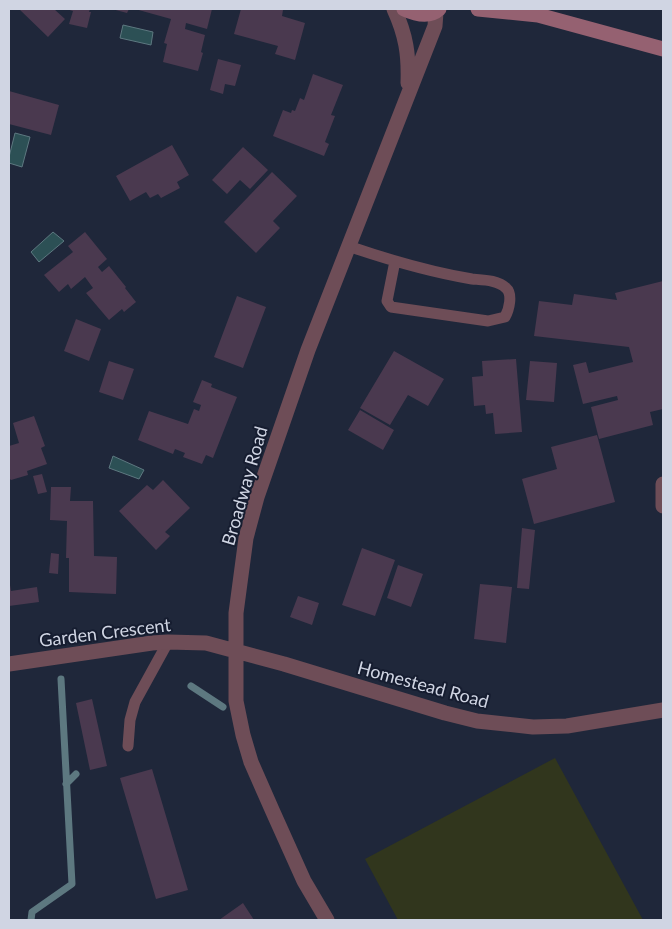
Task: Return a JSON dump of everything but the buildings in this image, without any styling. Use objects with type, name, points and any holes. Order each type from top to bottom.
[{"type":"street","name":"Broadway Road","points":[[394,9],[406,43],[409,63],[407,95]]},
{"type":"street","points":[[404,9],[415,14],[425,14],[438,10]]},
{"type":"street","points":[[478,9],[538,15]]},
{"type":"street","points":[[524,9],[538,15],[663,50]]},
{"type":"street","name":"Broadway Road","points":[[327,920],[304,881],[251,762],[236,702],[236,613],[246,538],[257,497],[308,350],[435,26],[438,10]]},
{"type":"street","points":[[663,484],[663,506]]},
{"type":"street","name":"Garden Crescent","points":[[9,664],[168,642],[206,644],[236,651]]},
{"type":"street","name":"Homestead Road","points":[[236,651],[477,721],[533,727],[567,726],[663,710]]},
{"type":"lane","points":[[348,246],[395,261],[466,278],[497,283],[508,291],[508,311],[505,317],[488,321],[391,307],[387,301],[395,261]]},
{"type":"lane","points":[[128,746],[130,720],[135,702],[168,642]]},
{"type":"shaded area","points":[[123,25],[153,32],[151,45],[120,38]]},
{"type":"shaded area","points":[[15,133],[30,137],[22,167],[9,163]]},
{"type":"shaded area","points":[[53,232],[64,241],[39,262],[31,252]]},
{"type":"shaded area","points":[[113,456],[144,470],[139,479],[109,468]]},
{"type":"shaded area","points":[[555,758],[643,920],[398,920],[365,859]]},
{"type":"waterway","points":[[31,920],[32,912],[72,884],[61,679]]},
{"type":"waterway","points":[[191,686],[223,707]]},
{"type":"waterway","points":[[66,784],[76,774]]}]
